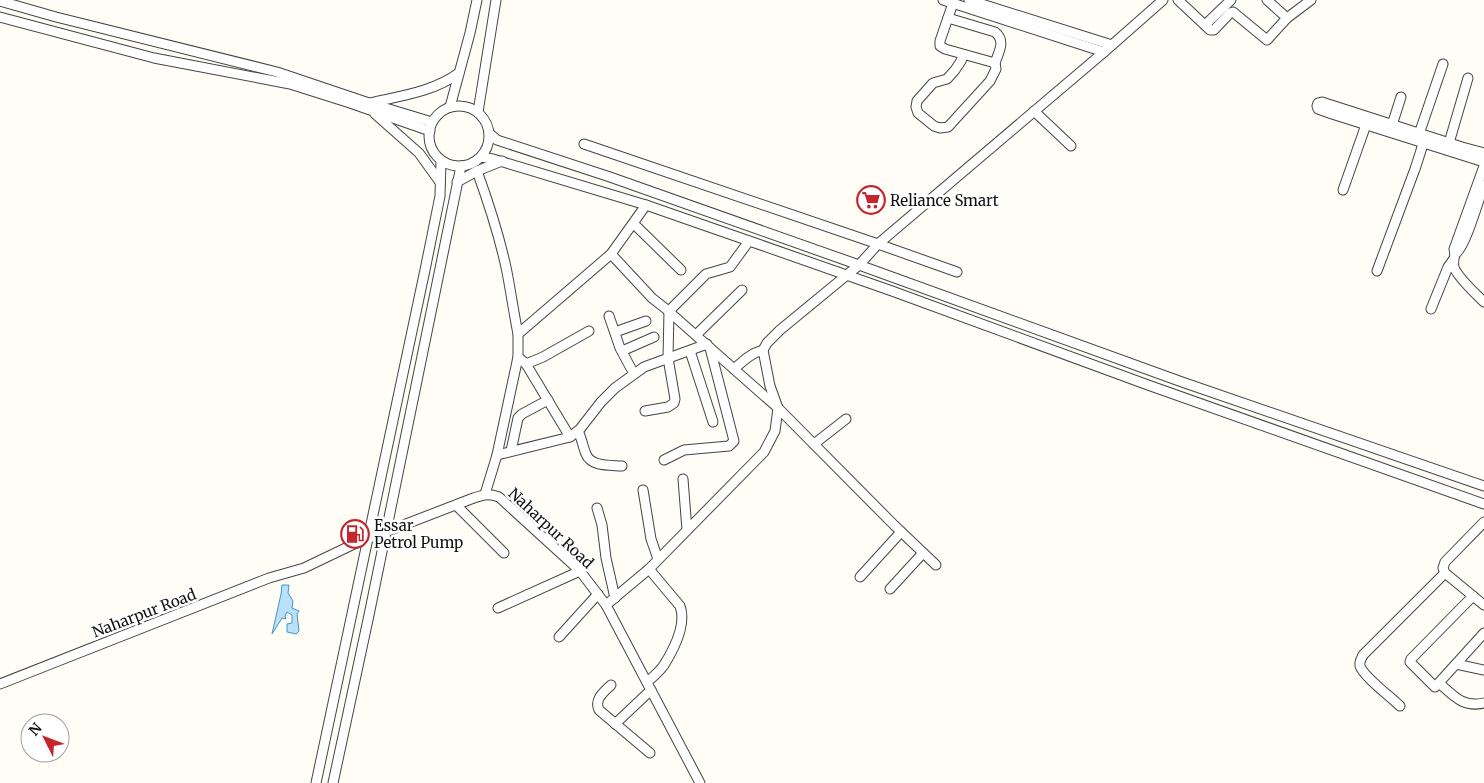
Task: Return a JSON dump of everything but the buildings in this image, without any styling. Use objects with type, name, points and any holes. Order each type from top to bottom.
[{"type":"street","points":[[450,107],[470,34],[477,0]]},
{"type":"street","points":[[478,112],[496,0]]},
{"type":"street","points":[[943,0],[953,3],[968,3],[1112,45]]},
{"type":"street","points":[[734,369],[756,351],[763,350],[780,330],[859,265],[878,244],[1163,0]]},
{"type":"street","points":[[1178,0],[1210,30],[1214,30],[1233,12],[1267,40],[1287,18],[1311,0]]},
{"type":"street","points":[[1205,25],[1231,0]]},
{"type":"street","points":[[1267,0],[1287,18]]},
{"type":"street","points":[[16,21],[13,3],[56,18],[278,72],[370,107],[419,153],[440,182]]},
{"type":"street","points":[[953,3],[940,46],[963,55],[995,63]]},
{"type":"street","points":[[968,3],[1104,52]]},
{"type":"street","points":[[2,17],[154,58],[290,84],[431,127]]},
{"type":"street","points":[[948,18],[996,32],[1001,36],[1002,40],[995,63],[996,69],[990,80],[948,127],[940,128],[934,126],[918,113],[917,102],[933,83],[947,78],[961,61],[963,55]]},
{"type":"street","points":[[1377,271],[1415,169],[1421,138],[1443,64]]},
{"type":"street","points":[[370,107],[433,88],[459,73]]},
{"type":"street","points":[[1449,143],[1468,78]]},
{"type":"street","points":[[1392,125],[1402,97]]},
{"type":"street","points":[[464,106],[478,112],[488,126],[490,134],[486,150],[481,157],[468,165],[454,166],[442,161],[432,150],[430,143],[431,127],[440,113],[450,107],[464,106]]},
{"type":"street","points":[[1034,111],[1071,146]]},
{"type":"street","points":[[1367,121],[1421,138],[1449,143],[1484,153]]},
{"type":"street","points":[[1367,121],[1392,125],[1484,162]]},
{"type":"street","points":[[1343,190],[1367,121]]},
{"type":"street","points":[[490,134],[497,140],[859,265],[1182,382],[1481,484],[1472,500]]},
{"type":"street","points":[[584,144],[957,272]]},
{"type":"street","points":[[481,157],[502,161],[646,205],[892,291],[1148,385],[1484,504]]},
{"type":"street","points":[[316,783],[440,196],[442,161]]},
{"type":"street","points":[[458,182],[477,171],[502,161]]},
{"type":"street","points":[[333,783],[461,166]]},
{"type":"street","points":[[1484,166],[1454,249],[1454,267],[1484,302]]},
{"type":"street","points":[[477,171],[502,251],[518,334],[518,357],[497,454],[485,494]]},
{"type":"street","points":[[1431,309],[1448,267],[1459,252],[1465,239],[1484,185]]},
{"type":"street","points":[[518,334],[611,254],[646,205]]},
{"type":"street","points":[[634,224],[681,270]]},
{"type":"street","points":[[645,411],[668,407],[674,403],[675,399],[668,358],[669,311],[706,274],[730,267],[749,241]]},
{"type":"street","points":[[611,254],[652,298],[778,408],[936,565]]},
{"type":"street","points":[[696,335],[742,290]]},
{"type":"street","points":[[609,316],[622,351],[634,374]]},
{"type":"street","points":[[614,332],[646,321]]},
{"type":"street","points":[[526,364],[543,357],[589,331]]},
{"type":"street","points":[[622,351],[654,337]]},
{"type":"street","points":[[497,454],[570,437],[578,431],[615,388],[644,367],[708,346]]},
{"type":"street","points":[[664,460],[684,450],[730,446],[734,441],[708,346]]},
{"type":"street","points":[[606,605],[649,569],[764,452],[775,431],[778,408],[770,386],[763,350]]},
{"type":"street","points":[[690,351],[713,422]]},
{"type":"street","points":[[518,357],[526,364],[570,437]]},
{"type":"street","points":[[511,452],[518,418],[548,400]]},
{"type":"street","points":[[814,444],[846,419]]},
{"type":"street","points":[[578,431],[587,457],[592,462],[602,465],[622,466]]},
{"type":"street","points":[[683,479],[687,530]]},
{"type":"street","points":[[643,490],[651,538],[658,559]]},
{"type":"street","name":"Naharpur Road","points":[[0,684],[269,578],[304,568],[386,532],[485,494],[498,497],[580,571],[598,594],[606,605],[700,783]]},
{"type":"street","points":[[456,505],[504,553]]},
{"type":"street","points":[[597,508],[602,525],[606,558],[615,598]]},
{"type":"street","points":[[1484,522],[1445,562],[1443,568],[1445,573],[1484,606]]},
{"type":"street","points":[[860,577],[901,532]]},
{"type":"street","points":[[890,589],[923,553]]},
{"type":"street","points":[[615,724],[649,686],[663,666],[680,634],[683,614],[680,606],[649,569]]},
{"type":"street","points":[[498,608],[580,571]]},
{"type":"street","points":[[1400,706],[1365,674],[1360,667],[1360,661],[1363,655],[1445,573]]},
{"type":"street","points":[[559,637],[598,594]]},
{"type":"street","points":[[1473,596],[1410,662],[1435,687],[1484,633]]},
{"type":"street","points":[[1456,664],[1484,670]]},
{"type":"street","points":[[1439,683],[1468,705],[1484,703]]},
{"type":"street","points":[[611,685],[597,701],[599,710],[650,753]]},
{"type":"water","points":[[282,585],[289,585],[288,593],[293,601],[292,608],[299,611],[297,614],[299,631],[296,634],[287,632],[287,624],[292,623],[292,615],[287,612],[286,619],[282,618],[272,634]]},
{"type":"place","name":"Reliance Smart","points":[[871,200]]},
{"type":"place","name":"Essar Petrol Pump","points":[[355,534]]}]
